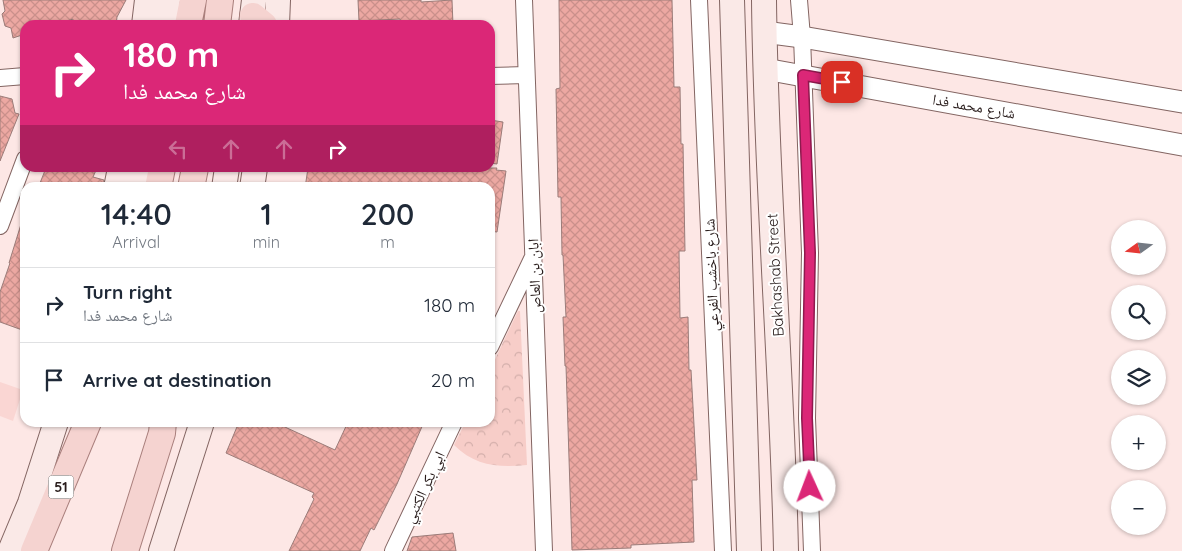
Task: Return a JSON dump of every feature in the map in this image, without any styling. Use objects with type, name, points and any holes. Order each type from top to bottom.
[{"type":"main road","points":[[145,20],[147,0]]},
{"type":"main road","points":[[165,20],[168,0]]},
{"type":"main road","points":[[189,20],[192,0]]},
{"type":"main road","points":[[218,20],[220,0]]},
{"type":"main road","points":[[277,20],[278,0]]},
{"type":"main road","points":[[732,0],[749,551]]},
{"type":"main road","name":"Bakhashab Street","points":[[764,0],[765,69],[784,448],[786,551]]},
{"type":"main road","points":[[10,551],[30,504],[54,427]]},
{"type":"main road","points":[[74,457],[82,427]]},
{"type":"main road","name":"51","points":[[34,551],[86,427]]},
{"type":"main road","points":[[125,551],[164,427]]},
{"type":"main road","points":[[160,551],[200,427]]},
{"type":"street","name":"ابان بن العاص","points":[[524,0],[544,551]]},
{"type":"street","name":"شارع باخشب الفرعي","points":[[700,0],[723,551]]},
{"type":"street","points":[[799,0],[810,253],[807,418],[812,551]]},
{"type":"street","points":[[764,32],[1182,102]]},
{"type":"street","name":"شارع محمد فدا","points":[[765,69],[1182,145]]},
{"type":"street","points":[[495,76],[526,75]]},
{"type":"street","points":[[0,78],[20,76]]},
{"type":"street","points":[[0,226],[20,172]]},
{"type":"street","points":[[495,332],[533,256]]},
{"type":"street","points":[[715,361],[742,360]]},
{"type":"street","name":"ابي بكر الكتبي","points":[[393,551],[452,427]]},
{"type":"shaded area","points":[[0,382],[20,389],[20,399],[13,421],[0,416]]},
{"type":"green space","points":[[518,311],[520,311],[527,465],[497,466],[488,464],[470,457],[454,445],[463,427],[495,427],[495,359]]},
{"type":"building","points":[[3,0],[126,0],[117,20],[20,20],[20,36],[13,38],[11,28],[5,26],[2,14],[5,11]]},
{"type":"building","points":[[358,0],[421,0],[421,2],[452,0],[453,20],[359,20]]},
{"type":"building","points":[[559,0],[672,0],[674,87],[680,87],[681,144],[683,144],[685,251],[679,251],[680,318],[688,317],[689,370],[691,370],[697,480],[692,480],[694,542],[631,545],[631,548],[572,550],[563,317],[566,317],[561,197],[558,197],[556,89],[560,88]]},
{"type":"building","points":[[0,96],[12,99],[15,113],[19,114],[0,161]]},
{"type":"building","points":[[495,121],[503,122],[497,164],[495,164]]},
{"type":"building","points":[[495,168],[497,168],[496,170],[506,171],[497,232],[495,232],[495,182],[306,182],[307,172],[495,172]]},
{"type":"building","points":[[44,172],[95,172],[93,177],[104,180],[104,182],[40,182]]},
{"type":"building","points":[[20,227],[20,329],[0,322],[0,292]]},
{"type":"building","points":[[237,427],[285,427],[335,450],[346,427],[422,427],[397,484],[374,530],[371,528],[360,551],[289,551],[314,499],[312,497],[314,493],[226,453]]},
{"type":"building","points":[[453,533],[456,551],[407,551],[412,537]]},
{"type":"route","points":[[810,487],[807,418],[810,253],[803,75],[842,82]]}]
